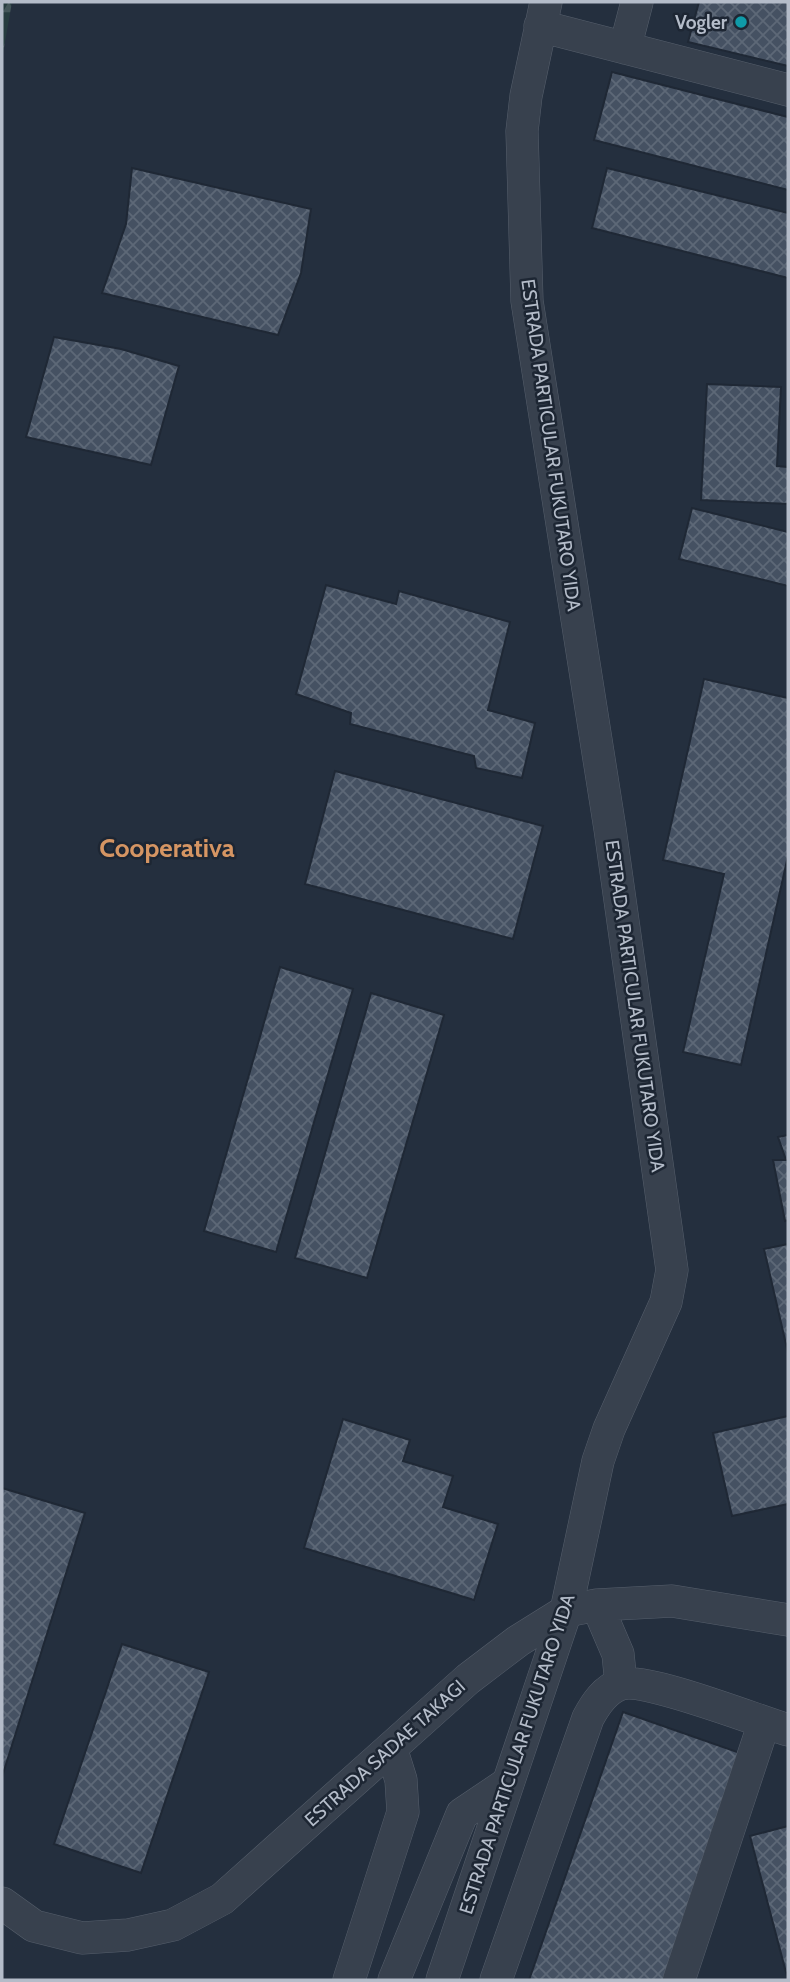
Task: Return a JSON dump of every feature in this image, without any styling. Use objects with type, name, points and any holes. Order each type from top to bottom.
[{"type":"street","points":[[625,48],[637,2]]},
{"type":"street","points":[[543,14],[625,48],[788,90]]},
{"type":"street","name":"ESTRADA PARTICULAR FUKUTARO YIDA","points":[[442,1980],[566,1611],[598,1461],[608,1429],[666,1302],[672,1270],[610,828],[527,301],[522,131],[543,14]]},
{"type":"street","name":"ESTRADA SADAE TAKAGI","points":[[2,1903],[34,1926],[82,1938],[128,1935],[173,1925],[222,1899],[478,1672],[517,1641],[566,1611],[597,1605],[672,1601],[788,1620]]},
{"type":"street","points":[[597,1605],[618,1654],[621,1684]]},
{"type":"street","points":[[496,1980],[588,1718],[598,1699],[621,1684],[649,1686],[776,1727],[678,1980]]},
{"type":"street","points":[[349,1980],[403,1812],[401,1780],[391,1748]]},
{"type":"street","points":[[394,1980],[463,1814],[508,1783]]},
{"type":"green space","points":[[2,2],[12,2],[2,59]]},
{"type":"building","name":"Vogler","points":[[699,2],[788,2],[788,66],[688,42]]},
{"type":"building","points":[[612,72],[788,117],[788,190],[594,140]]},
{"type":"building","points":[[132,168],[311,209],[301,273],[278,335],[102,293],[126,224]]},
{"type":"building","points":[[607,168],[788,213],[788,278],[592,228]]},
{"type":"building","points":[[54,337],[121,349],[179,366],[151,465],[26,437]]},
{"type":"building","points":[[707,384],[781,387],[777,466],[788,467],[788,504],[701,500]]},
{"type":"building","points":[[692,508],[788,532],[788,586],[679,559]]},
{"type":"building","points":[[326,585],[396,604],[399,591],[510,622],[488,710],[535,723],[522,778],[476,768],[474,756],[350,724],[351,713],[296,694]]},
{"type":"building","points":[[704,679],[788,698],[788,856],[741,1065],[683,1052],[724,874],[663,860]]},
{"type":"building","points":[[335,771],[543,826],[513,939],[305,884]]},
{"type":"building","points":[[280,967],[353,989],[276,1252],[204,1231]]},
{"type":"building","points":[[371,993],[444,1015],[367,1278],[295,1258]]},
{"type":"building","points":[[788,1135],[788,1220],[785,1221],[773,1160],[786,1160],[778,1137]]},
{"type":"building","points":[[788,1244],[788,1353],[764,1249]]},
{"type":"building","points":[[788,1416],[788,1504],[732,1516],[713,1433]]},
{"type":"building","points":[[343,1419],[410,1440],[403,1461],[453,1476],[443,1507],[498,1524],[474,1600],[304,1548]]},
{"type":"building","points":[[2,1488],[85,1513],[2,1777]]},
{"type":"building","points":[[122,1644],[209,1672],[141,1873],[54,1844]]},
{"type":"building","points":[[623,1712],[743,1754],[664,1980],[529,1980]]},
{"type":"building","points":[[788,1826],[788,1980],[750,1836]]},
{"type":"place","name":"Vogler","points":[[741,22]]},
{"type":"district","name":"Cooperativa","points":[[167,848]]}]
